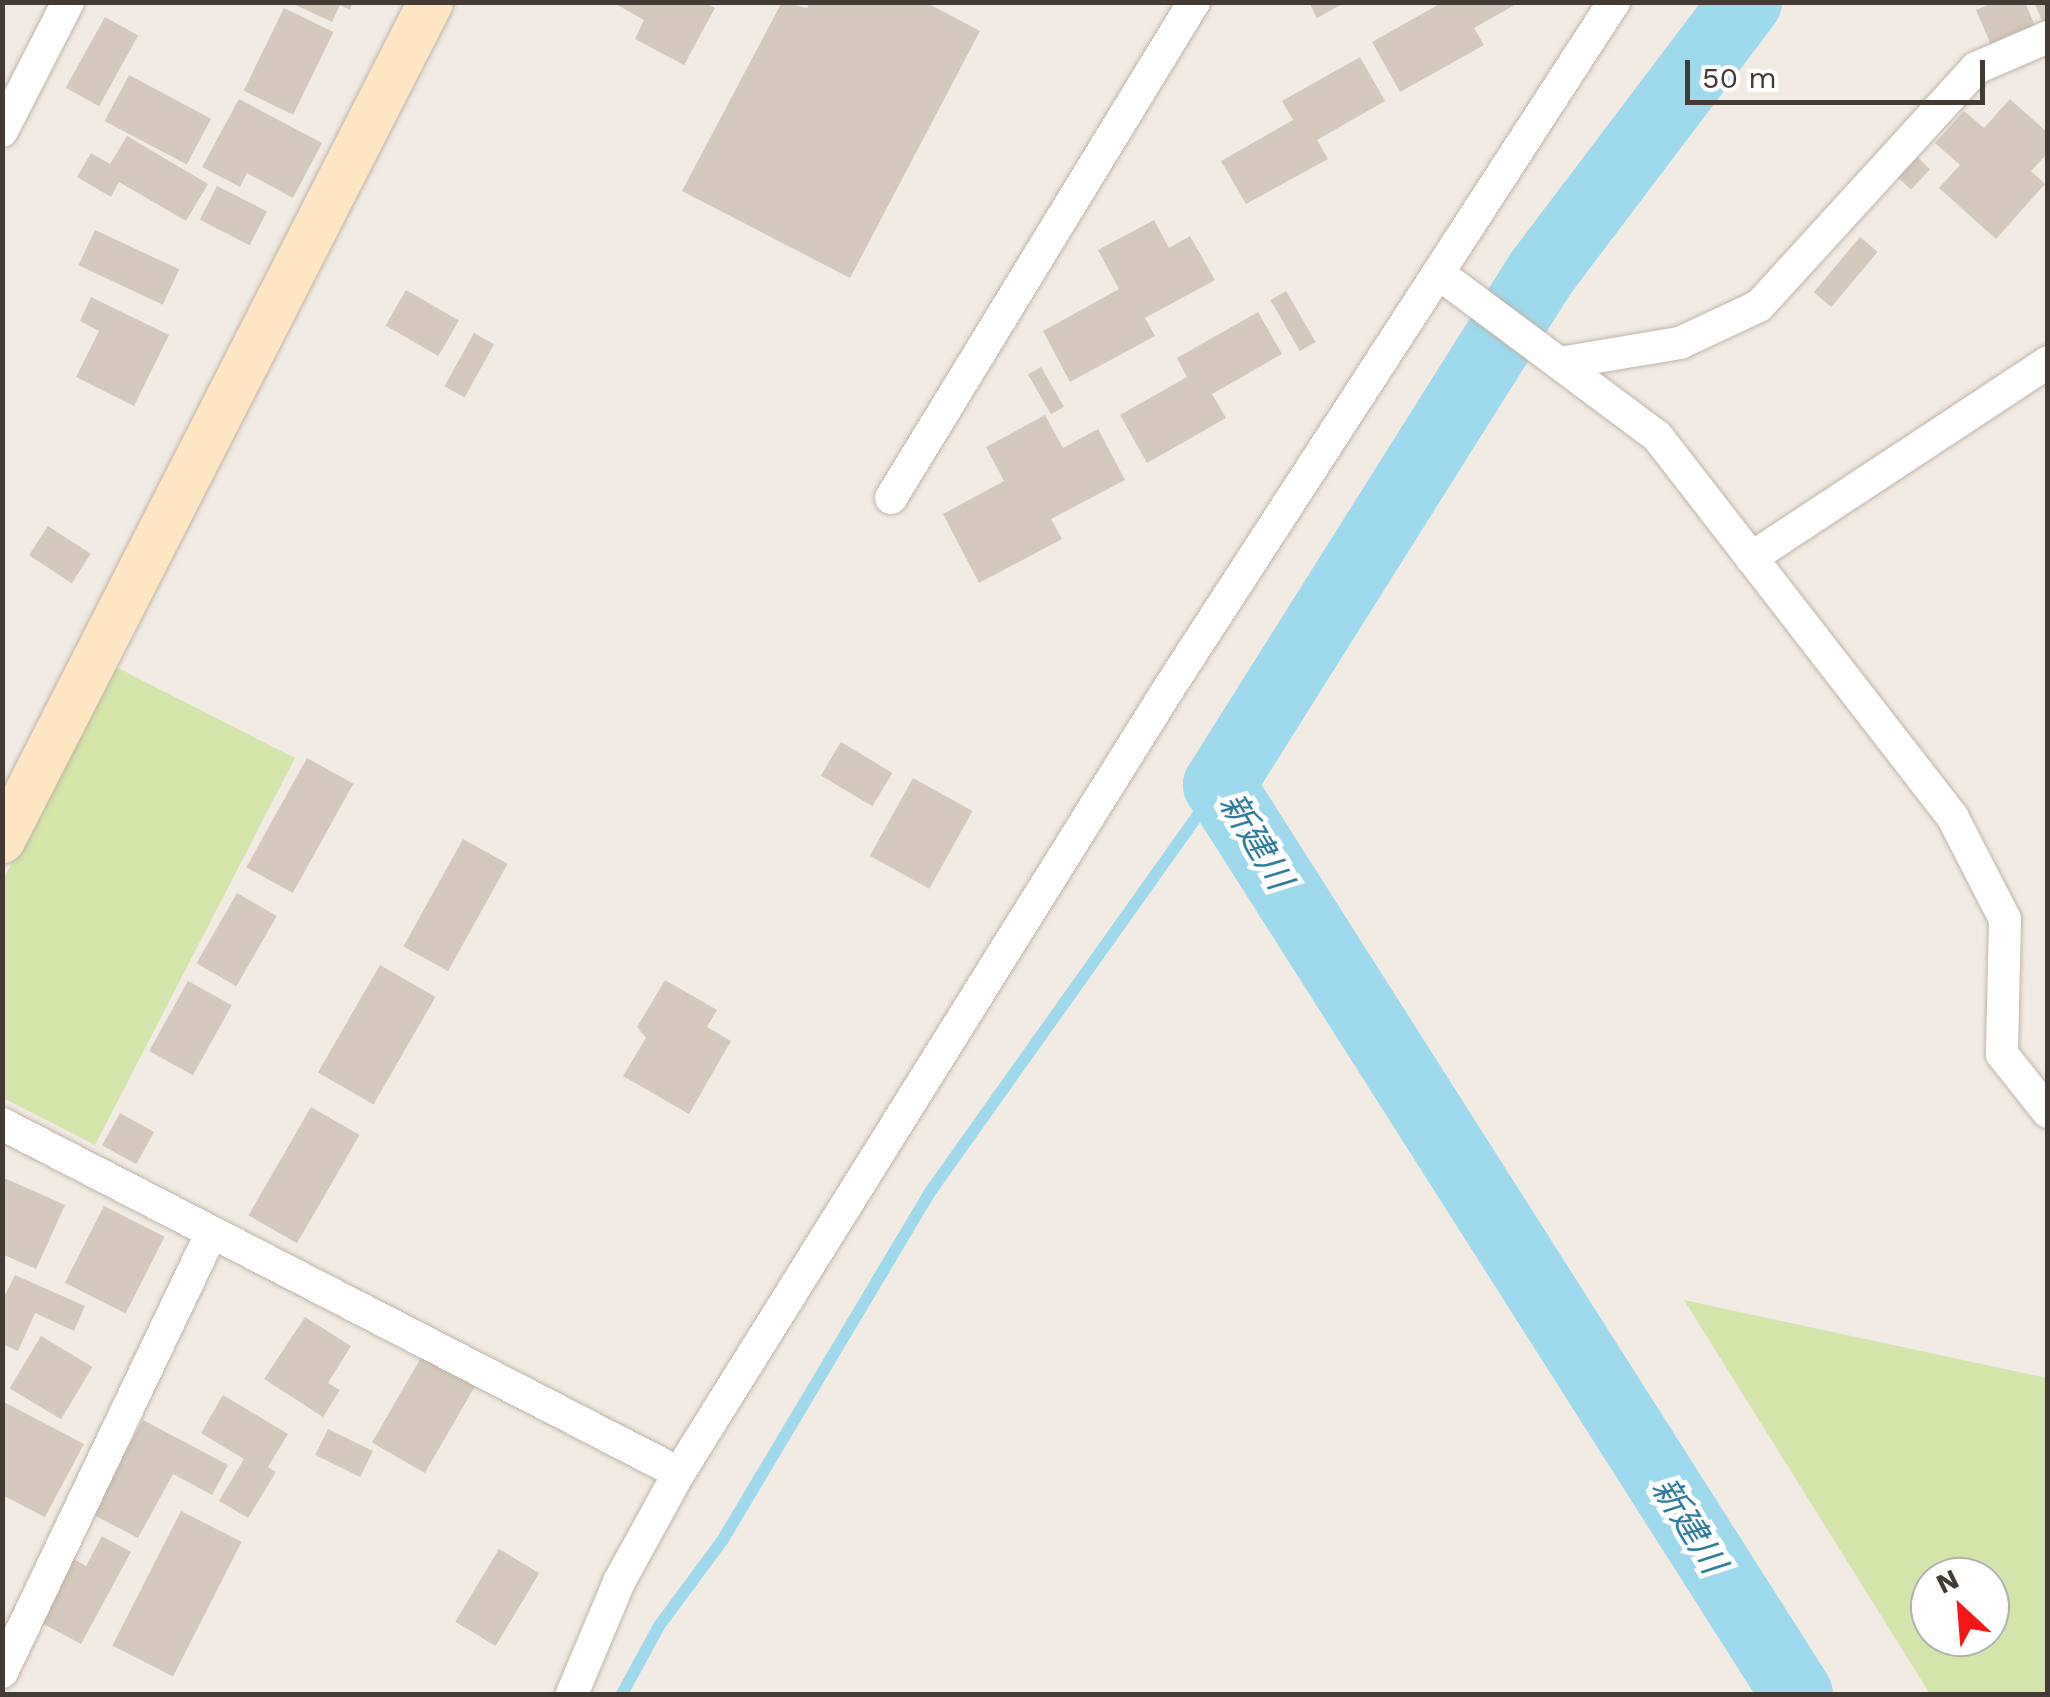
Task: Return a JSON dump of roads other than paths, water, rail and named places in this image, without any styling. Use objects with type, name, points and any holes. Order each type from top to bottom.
[{"type":"street","points":[[2,131],[68,2]]},
{"type":"street","points":[[2,840],[430,2]]},
{"type":"street","points":[[890,498],[1194,2]]},
{"type":"street","points":[[572,1694],[618,1582],[679,1473],[1169,688],[1614,2]]},
{"type":"street","points":[[1560,363],[1680,342],[1760,306],[1976,68],[2048,37]]},
{"type":"street","points":[[1438,273],[1657,436],[1953,818],[2005,920],[2002,1054],[2048,1112]]},
{"type":"street","points":[[1751,558],[2048,362]]},
{"type":"street","points":[[2,1124],[679,1473]]},
{"type":"street","points":[[2,1672],[211,1234]]},
{"type":"waterway","name":"新建川","points":[[1746,2],[1541,273],[1219,785],[1797,1694]]},
{"type":"waterway","points":[[622,1694],[659,1626],[722,1541],[930,1192],[1219,785]]}]
